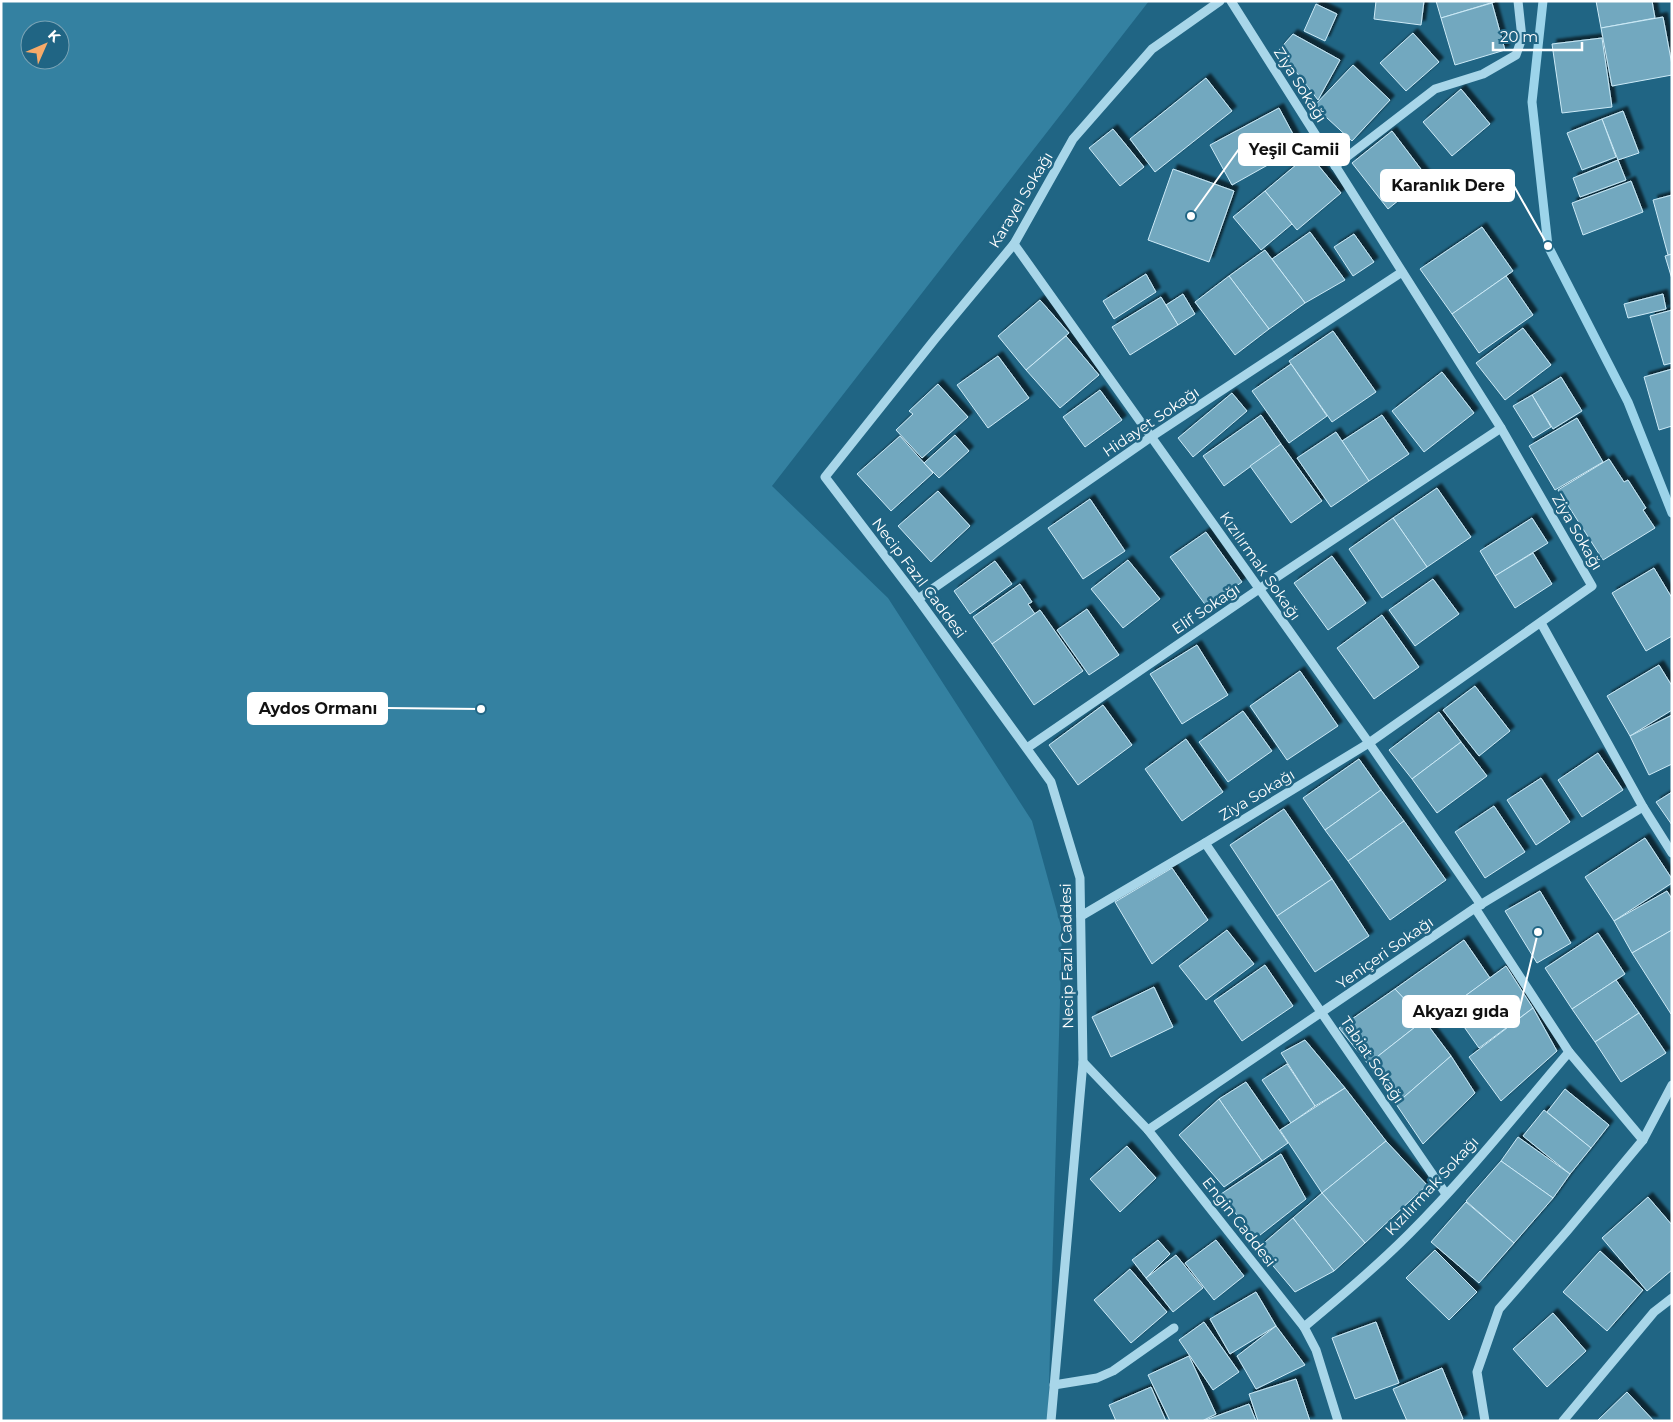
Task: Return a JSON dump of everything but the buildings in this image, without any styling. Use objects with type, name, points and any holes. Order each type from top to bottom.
[{"type":"street","name":"Karayel Sokağı","points":[[825,478],[935,339],[1014,244],[1073,139],[1152,49],[1220,1]]},
{"type":"street","name":"Ziya Sokağı","points":[[1081,916],[1369,743],[1592,586],[1501,428],[1231,1]]},
{"type":"street","points":[[1335,166],[1435,89],[1483,74],[1516,55],[1522,38],[1518,1]]},
{"type":"street","name":"Kızılırmak Sokağı","points":[[1014,244],[1369,743],[1478,906],[1569,1052],[1642,1140]]},
{"type":"street","name":"Hidayet Sokağı","points":[[918,599],[1152,437],[1402,272]]},
{"type":"street","name":"Elif Sokağı","points":[[1027,748],[1259,589],[1501,428]]},
{"type":"street","name":"Necip Fazıl Caddesi","points":[[825,478],[918,599],[1051,782],[1080,878],[1083,1062],[1051,1421]]},
{"type":"street","points":[[1541,622],[1643,807],[1672,853]]},
{"type":"street","name":"Yeniçeri Sokağı","points":[[1148,1130],[1478,906],[1643,807]]},
{"type":"street","name":"Tabiat Sokağı","points":[[1205,843],[1446,1194]]},
{"type":"street","name":"Kızılırmak Sokağı","points":[[1304,1327],[1347,1292],[1409,1234],[1569,1052]]},
{"type":"street","name":"Engin Caddesi","points":[[1083,1062],[1148,1130],[1304,1327],[1316,1350],[1338,1421]]},
{"type":"street","points":[[1485,1421],[1477,1372],[1499,1309],[1567,1231],[1642,1140],[1672,1085]]},
{"type":"street","points":[[1563,1421],[1654,1312],[1672,1298]]},
{"type":"street","points":[[1054,1385],[1097,1378],[1113,1371],[1174,1328]]},
{"type":"shaded area","points":[[1,1],[1149,1],[772,486],[888,598],[1032,821],[1062,930],[1048,1421],[1,1421]]},
{"type":"waterway","points":[[1543,1],[1532,102],[1548,246],[1628,402],[1672,513]]},
{"type":"place","name":"Yeşil Camii","points":[[1191,216]]},
{"type":"place","name":"Karanlık Dere","points":[[1548,246]]},
{"type":"place","name":"Aydos Ormanı","points":[[481,709]]},
{"type":"place","name":"Akyazı gıda","points":[[1538,932]]}]
